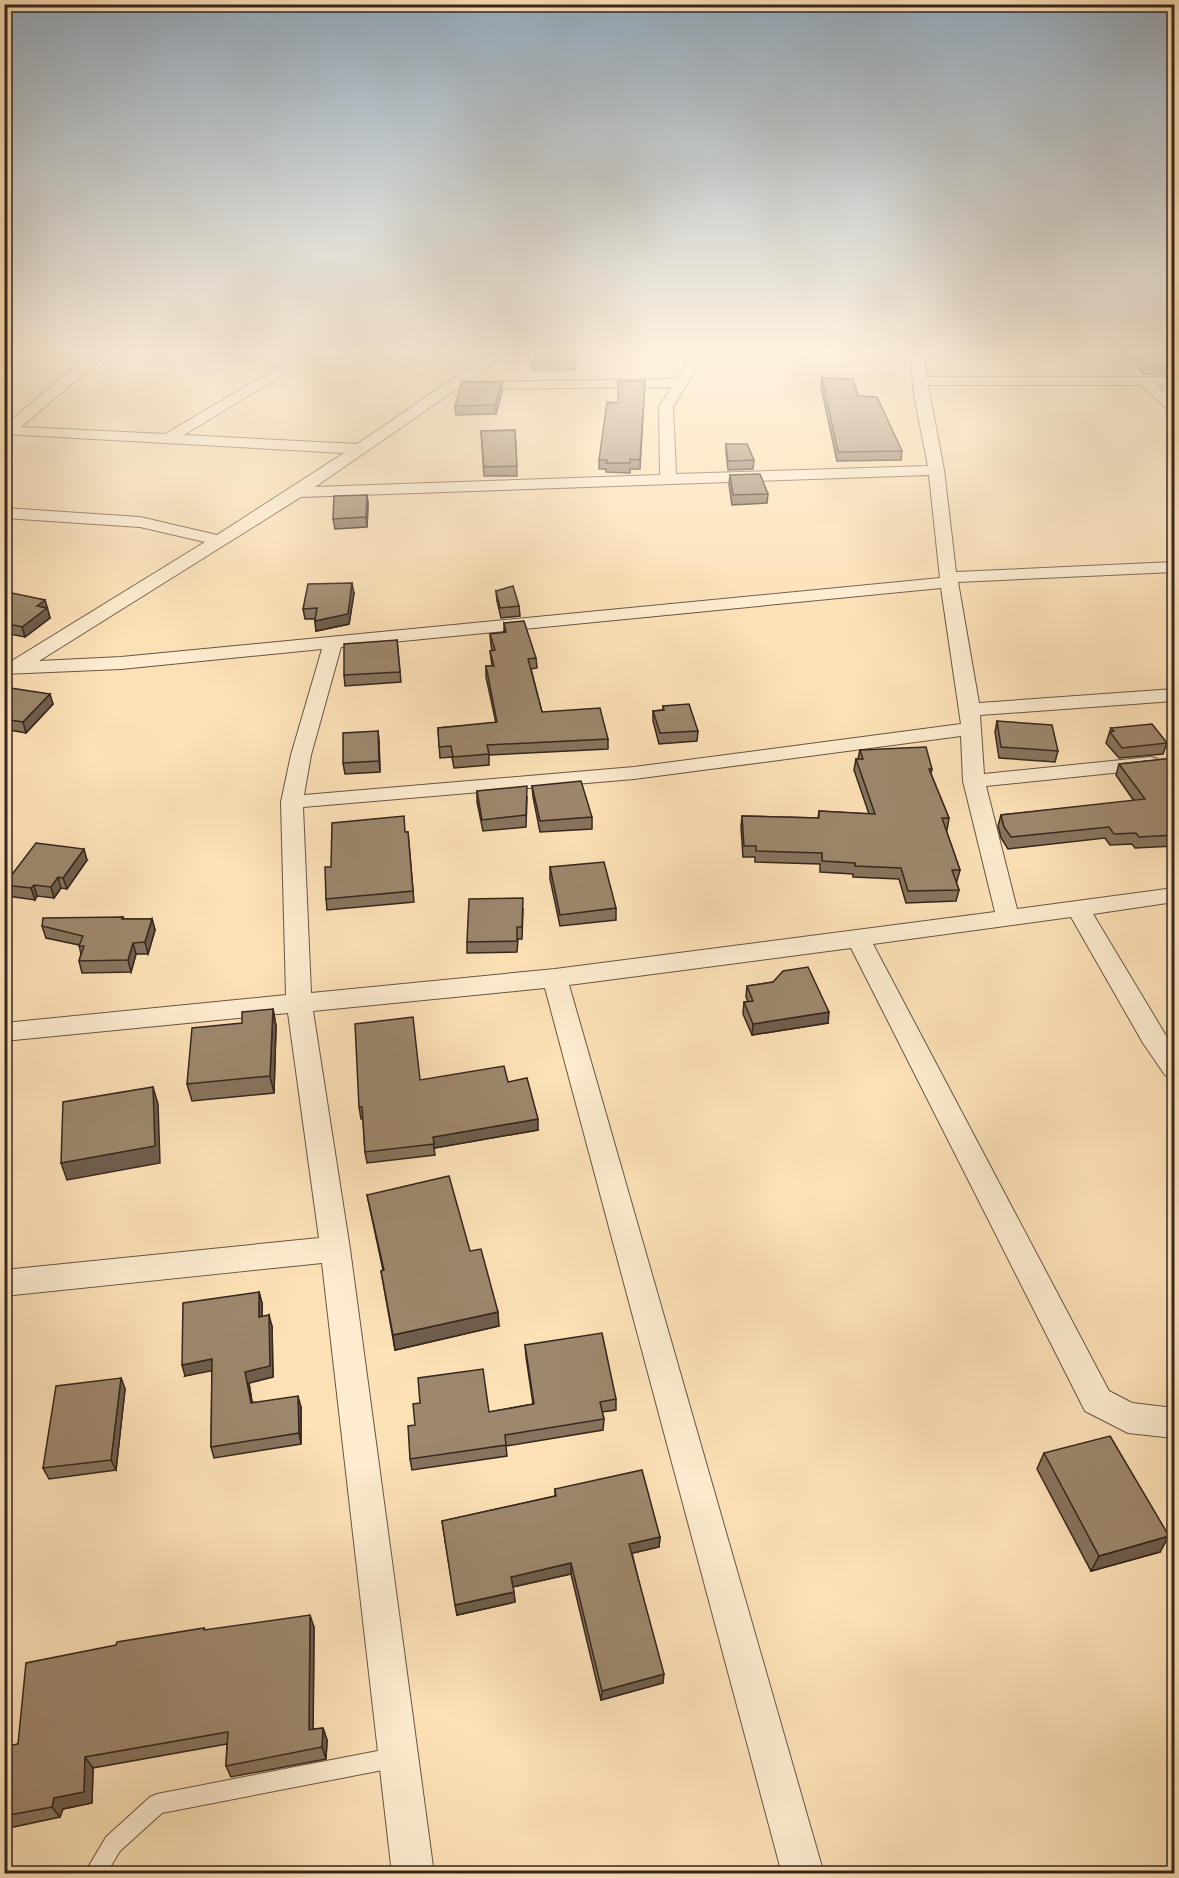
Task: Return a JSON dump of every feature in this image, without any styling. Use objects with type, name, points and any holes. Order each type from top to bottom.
[{"type":"street","points":[[199,441],[358,449]]},
{"type":"street","points":[[7,670],[297,492],[370,441]]},
{"type":"street","points":[[666,441],[668,477]]},
{"type":"street","points":[[930,441],[970,720],[974,781],[1008,918]]},
{"type":"street","points":[[297,492],[668,477],[936,470]]},
{"type":"street","points":[[4,513],[140,522],[217,540]]},
{"type":"street","points":[[7,670],[121,663],[333,643],[949,580],[1174,567]]},
{"type":"street","points":[[333,643],[298,766],[292,802],[299,1003],[335,1249],[413,1874]]},
{"type":"street","points":[[292,802],[634,773],[970,720],[1174,695]]},
{"type":"street","points":[[974,781],[1167,762]]},
{"type":"street","points":[[4,1032],[555,978],[859,940],[1174,895]]},
{"type":"street","points":[[1078,908],[1152,1036],[1174,1068]]},
{"type":"street","points":[[859,940],[1096,1401],[1128,1418],[1174,1423]]},
{"type":"street","points":[[555,978],[634,1272],[803,1874]]},
{"type":"street","points":[[4,1283],[335,1249]]},
{"type":"lane","points":[[94,1874],[113,1844],[157,1804],[400,1756]]},
{"type":"building","points":[[482,441],[516,441],[517,466],[484,467]]},
{"type":"building","points":[[602,441],[641,441],[640,460],[630,459],[630,463],[606,463],[607,460],[599,460]]},
{"type":"building","points":[[836,441],[897,441],[902,451],[838,452]]},
{"type":"building","points":[[726,444],[747,444],[754,460],[728,461]]},
{"type":"building","points":[[760,474],[768,494],[733,495],[730,475]]},
{"type":"building","points":[[367,495],[366,517],[333,519],[334,496]]},
{"type":"building","points":[[352,583],[348,614],[315,621],[317,608],[303,609],[308,584]]},
{"type":"building","points":[[513,586],[519,606],[500,608],[496,591]]},
{"type":"building","points":[[7,592],[45,600],[37,606],[47,608],[22,627],[4,623],[4,594]]},
{"type":"building","points":[[524,621],[536,658],[528,659],[542,712],[600,708],[608,739],[487,745],[489,754],[453,757],[451,746],[439,747],[438,728],[497,722],[486,666],[494,666],[490,651],[495,650],[490,634],[506,632],[504,623]]},
{"type":"building","points":[[397,640],[400,672],[344,675],[344,644]]},
{"type":"building","points":[[4,687],[50,694],[23,722],[4,719]]},
{"type":"building","points":[[689,704],[698,731],[660,733],[653,711],[664,710],[663,706]]},
{"type":"building","points":[[997,721],[1052,725],[1058,751],[1001,747]]},
{"type":"building","points":[[1152,724],[1167,743],[1122,748],[1110,732],[1114,731],[1111,728]]},
{"type":"building","points":[[378,731],[379,761],[343,763],[343,733]]},
{"type":"building","points":[[926,747],[932,769],[929,769],[949,818],[942,818],[960,870],[952,870],[959,890],[908,891],[901,868],[855,866],[855,863],[822,861],[822,853],[756,851],[756,846],[744,846],[742,816],[819,818],[819,811],[875,814],[856,759],[863,759],[860,750]]},
{"type":"building","points":[[1174,758],[1174,835],[1139,837],[1136,833],[1114,834],[1109,827],[1011,837],[1004,827],[1001,815],[1145,799],[1119,764]]},
{"type":"building","points":[[581,781],[592,817],[540,821],[532,786]]},
{"type":"building","points":[[527,786],[526,815],[482,820],[477,791]]},
{"type":"building","points":[[404,816],[405,832],[408,832],[413,891],[326,899],[325,867],[331,867],[332,823]]},
{"type":"building","points":[[36,843],[84,849],[63,878],[58,877],[51,887],[34,885],[31,888],[4,885]]},
{"type":"building","points":[[604,862],[616,908],[560,915],[550,867]]},
{"type":"building","points":[[523,898],[522,927],[517,927],[517,941],[467,942],[469,899]]},
{"type":"building","points":[[123,917],[122,919],[152,919],[145,942],[133,943],[128,960],[79,961],[84,946],[79,946],[83,936],[42,926],[43,918]]},
{"type":"building","points":[[808,967],[829,1012],[753,1024],[744,1002],[753,1001],[747,986],[773,982],[783,971]]},
{"type":"building","points":[[273,1009],[270,1076],[187,1084],[192,1028],[242,1023],[242,1012]]},
{"type":"building","points":[[413,1017],[420,1080],[504,1066],[508,1082],[527,1078],[538,1119],[433,1137],[434,1144],[365,1152],[362,1107],[359,1107],[355,1024]]},
{"type":"building","points":[[153,1087],[155,1146],[61,1163],[63,1102]]},
{"type":"building","points":[[449,1176],[470,1251],[481,1249],[498,1312],[393,1335],[381,1271],[384,1270],[367,1195]]},
{"type":"building","points":[[259,1292],[259,1317],[269,1315],[270,1366],[245,1372],[251,1403],[298,1396],[299,1433],[211,1447],[212,1359],[182,1365],[183,1303]]},
{"type":"building","points":[[602,1333],[616,1399],[600,1402],[604,1419],[505,1435],[506,1445],[410,1459],[408,1426],[415,1425],[413,1404],[420,1403],[418,1378],[483,1369],[489,1412],[534,1404],[525,1345]]},
{"type":"building","points":[[121,1378],[111,1460],[43,1468],[56,1386]]},
{"type":"building","points":[[1110,1436],[1169,1536],[1099,1556],[1044,1453]]},
{"type":"building","points":[[642,1470],[660,1537],[629,1544],[664,1674],[602,1691],[571,1563],[511,1577],[514,1592],[455,1605],[442,1521],[556,1496],[555,1489]]},
{"type":"building","points":[[310,1615],[309,1730],[323,1728],[322,1747],[226,1766],[228,1732],[85,1757],[84,1792],[54,1798],[52,1807],[4,1816],[4,1747],[18,1744],[26,1663],[116,1645],[117,1642],[204,1628],[204,1630]]}]
